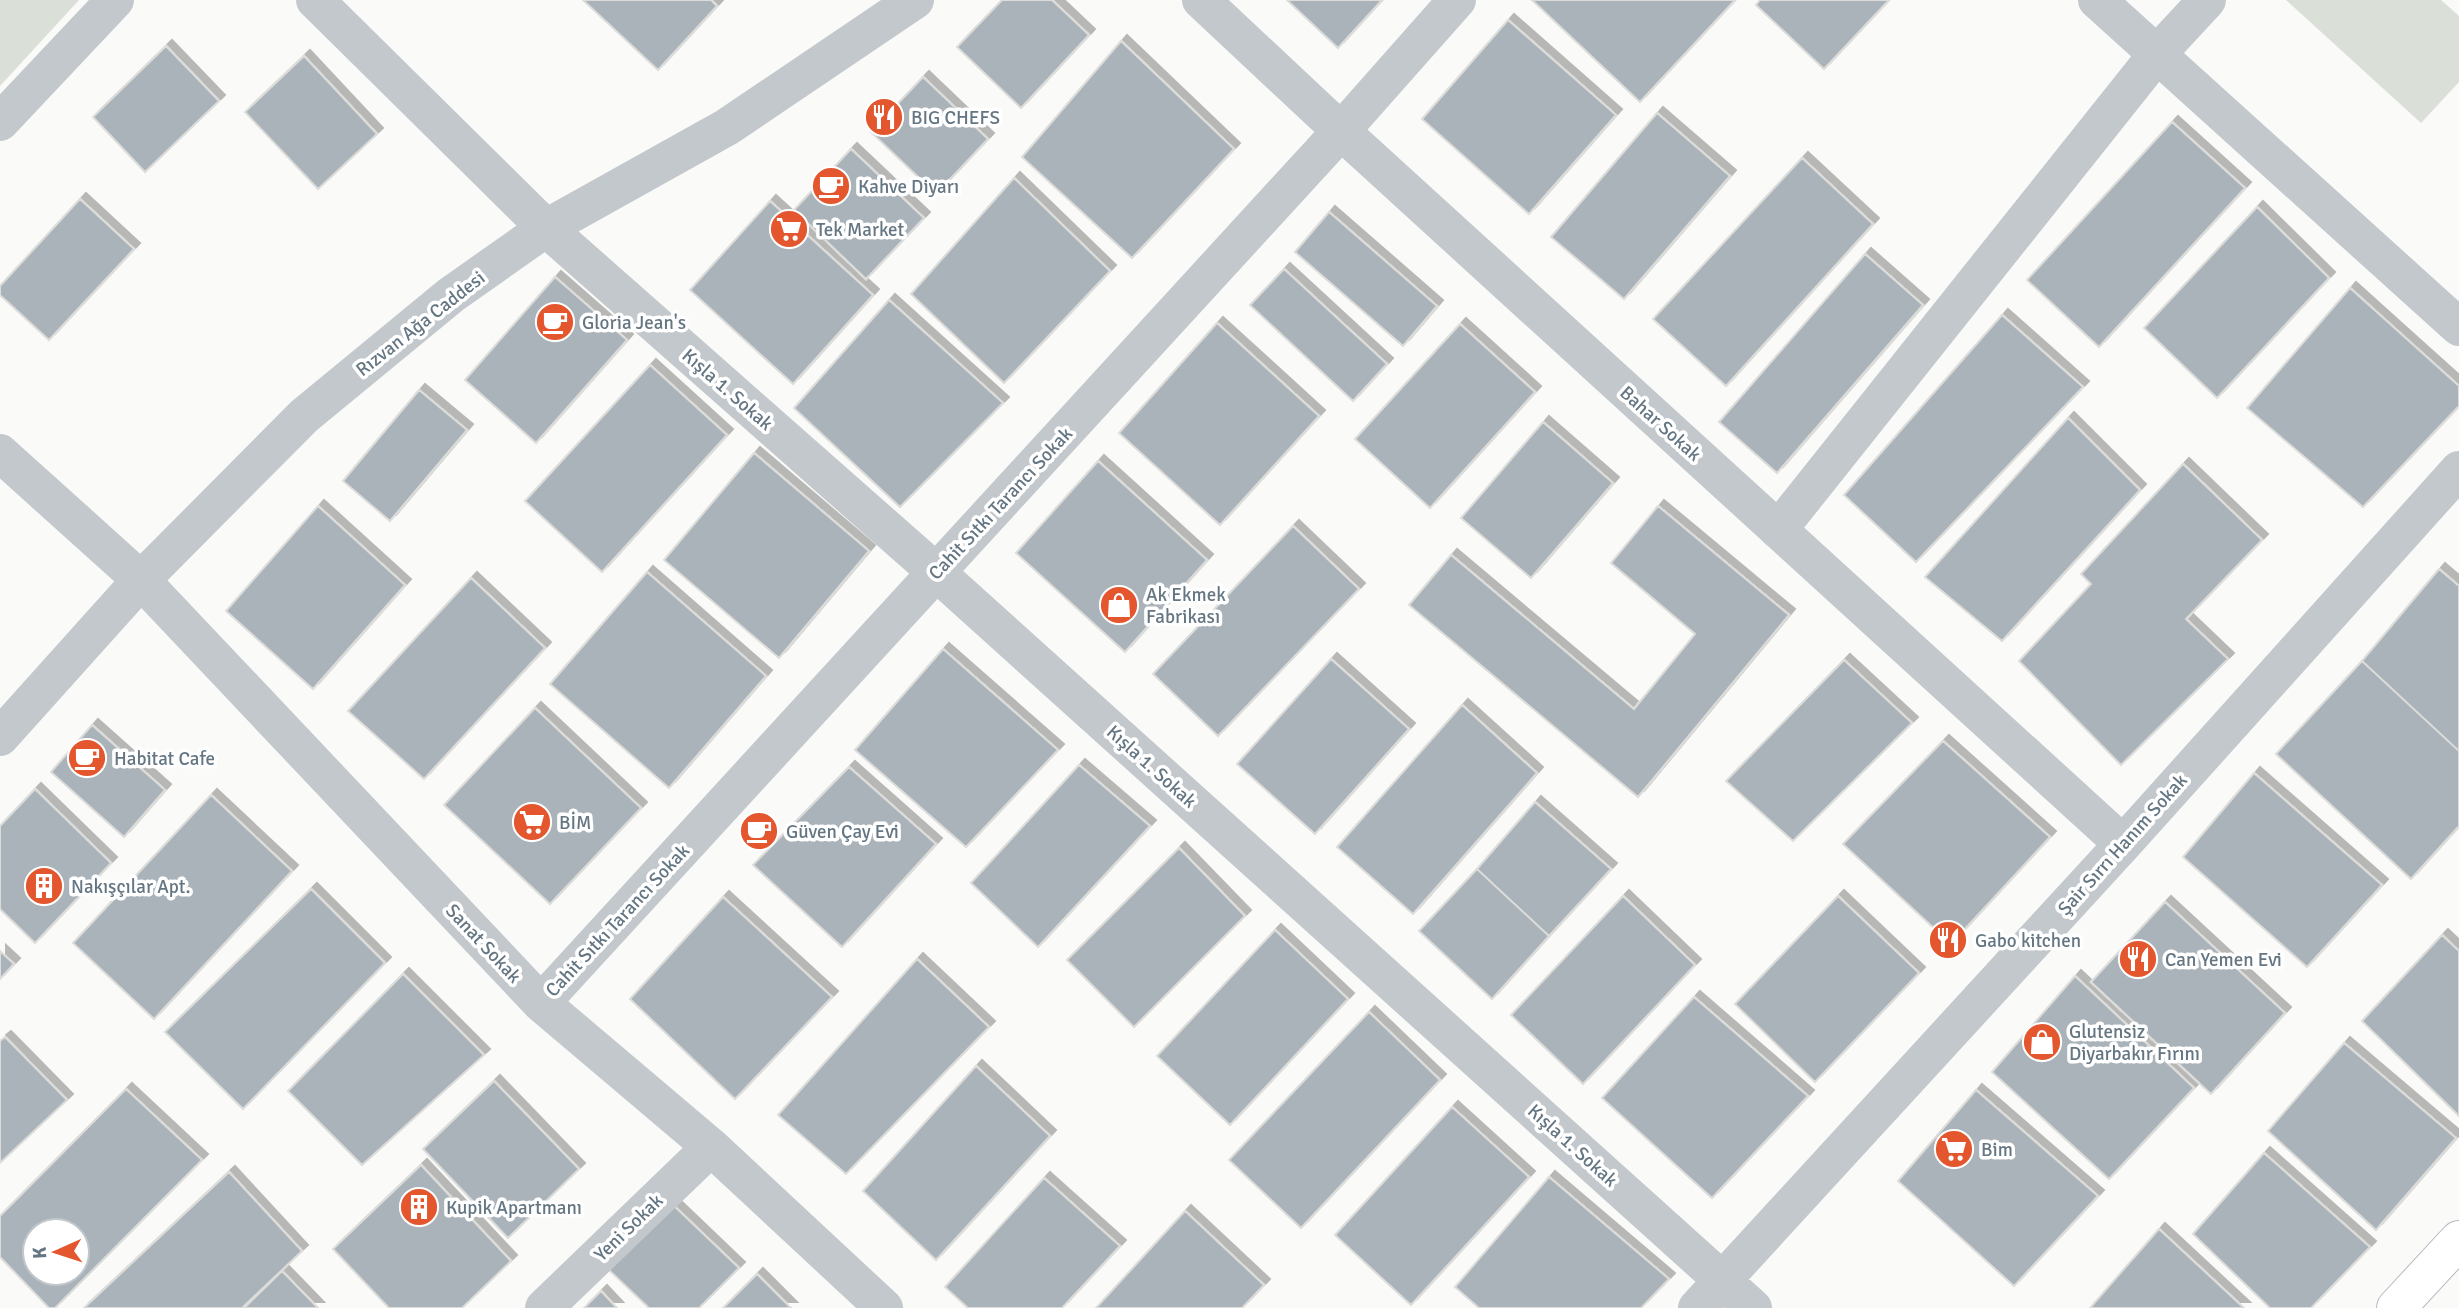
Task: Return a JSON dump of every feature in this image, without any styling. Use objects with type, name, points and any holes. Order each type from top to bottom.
[{"type":"main road","points":[[2396,1308],[2459,1240]]},
{"type":"street","points":[[0,122],[115,0]]},
{"type":"street","name":"Kışla 1. Sokak","points":[[315,0],[546,228],[936,572],[1753,1308]]},
{"type":"street","name":"Rızvan Ağa Caddesi","points":[[0,737],[141,580],[304,416],[451,295],[546,228],[727,127],[915,0]]},
{"type":"street","name":"Bahar Sokak","points":[[1201,0],[2123,844]]},
{"type":"street","name":"Cahit Sıtkı Tarancı Sokak","points":[[541,1003],[1341,131],[1457,0]]},
{"type":"street","points":[[2097,0],[2459,327]]},
{"type":"street","points":[[1779,530],[2158,53],[2207,0]]},
{"type":"street","name":"Sanat Sokak","points":[[0,453],[141,580],[541,1003],[711,1147],[884,1308]]},
{"type":"street","name":"Şair Sırrı Hanım Sokak","points":[[1697,1308],[2123,844],[2459,470]]},
{"type":"street","name":"Yeni Sokak","points":[[544,1308],[711,1147]]},
{"type":"shaded area","points":[[0,0],[79,0],[0,86]]},
{"type":"shaded area","points":[[2286,0],[2441,0],[2459,16],[2459,82],[2421,123]]},
{"type":"building","points":[[583,0],[711,0],[717,6],[658,70]]},
{"type":"building","points":[[1002,0],[1052,0],[1089,35],[1021,108],[957,47]]},
{"type":"building","points":[[1287,0],[1382,0],[1338,48]]},
{"type":"building","points":[[1532,0],[1735,0],[1640,102]]},
{"type":"building","points":[[1760,0],[1889,0],[1824,69],[1756,5]]},
{"type":"building","points":[[1508,20],[1616,115],[1529,214],[1422,119]]},
{"type":"building","points":[[1121,41],[1234,149],[1132,258],[1022,157]]},
{"type":"building","points":[[166,46],[219,101],[145,172],[93,117]]},
{"type":"building","points":[[304,56],[377,134],[318,189],[245,112]]},
{"type":"building","points":[[923,77],[988,139],[936,194],[871,132]]},
{"type":"building","points":[[1657,113],[1730,176],[1624,299],[1551,237]]},
{"type":"building","points":[[2172,122],[2245,188],[2099,347],[2027,280]]},
{"type":"building","points":[[851,149],[924,218],[866,279],[794,210]]},
{"type":"building","points":[[1802,158],[1873,224],[1726,386],[1653,319]]},
{"type":"building","points":[[1014,178],[1110,271],[1004,383],[911,294]]},
{"type":"building","points":[[80,199],[134,249],[49,340],[0,295],[0,286]]},
{"type":"building","points":[[770,201],[873,295],[793,384],[690,290]]},
{"type":"building","points":[[2257,207],[2329,278],[2217,398],[2144,328]]},
{"type":"building","points":[[1329,212],[1437,306],[1403,346],[1295,252]]},
{"type":"building","points":[[1865,254],[1923,305],[1777,473],[1719,422]]},
{"type":"building","points":[[1284,269],[1387,364],[1353,401],[1250,305]]},
{"type":"building","points":[[555,277],[627,340],[536,443],[465,380]]},
{"type":"building","points":[[2350,288],[2459,386],[2459,406],[2363,507],[2247,408]]},
{"type":"building","points":[[889,300],[1003,403],[900,507],[794,408]]},
{"type":"building","points":[[2002,315],[2083,387],[1916,562],[1844,495]]},
{"type":"building","points":[[1217,323],[1319,416],[1220,525],[1119,433]]},
{"type":"building","points":[[1460,324],[1535,392],[1430,508],[1355,439]]},
{"type":"building","points":[[650,365],[727,435],[602,572],[525,501]]},
{"type":"building","points":[[419,390],[467,430],[390,521],[343,481]]},
{"type":"building","points":[[2068,418],[2140,490],[2002,641],[1925,577]]},
{"type":"building","points":[[1543,422],[1613,483],[1531,578],[1461,518]]},
{"type":"building","points":[[754,453],[869,551],[779,658],[664,560]]},
{"type":"building","points":[[1098,461],[1207,560],[1125,652],[1016,553]]},
{"type":"building","points":[[2183,464],[2262,540],[2186,619],[2228,659],[2121,765],[2019,661],[2091,584],[2081,574]]},
{"type":"building","points":[[318,506],[405,585],[313,689],[226,611]]},
{"type":"building","points":[[1658,506],[1789,615],[1638,797],[1409,605],[1451,555],[1634,709],[1695,634],[1611,563]]},
{"type":"building","points":[[1293,526],[1359,589],[1218,736],[1153,674]]},
{"type":"building","points":[[2439,569],[2459,586],[2459,751],[2362,661]]},
{"type":"building","points":[[647,572],[766,676],[669,788],[550,684]]},
{"type":"building","points":[[471,578],[545,648],[424,779],[348,711]]},
{"type":"building","points":[[943,649],[1058,750],[966,847],[855,750]]},
{"type":"building","points":[[1331,659],[1409,729],[1315,834],[1237,764]]},
{"type":"building","points":[[1844,660],[1912,723],[1793,841],[1726,781]]},
{"type":"building","points":[[2362,661],[2459,751],[2459,826],[2411,879],[2276,754]]},
{"type":"building","points":[[1462,705],[1537,773],[1413,914],[1337,847]]},
{"type":"building","points":[[535,708],[641,808],[550,904],[444,805]]},
{"type":"building","points":[[92,725],[165,790],[124,837],[51,772]]},
{"type":"building","points":[[1943,741],[2050,837],[1951,944],[1843,844]]},
{"type":"building","points":[[1079,765],[1150,826],[1038,947],[971,883]]},
{"type":"building","points":[[849,767],[936,844],[842,947],[753,865]]},
{"type":"building","points":[[2254,773],[2382,885],[2307,967],[2183,857]]},
{"type":"building","name":"Nakışçılar Apt.","points":[[35,789],[111,863],[35,943],[0,909],[0,826]]},
{"type":"building","points":[[211,795],[292,871],[154,1019],[73,943]]},
{"type":"building","points":[[1535,802],[1611,869],[1549,936],[1477,869]]},
{"type":"building","points":[[1179,848],[1245,916],[1134,1027],[1067,960]]},
{"type":"building","points":[[1477,869],[1549,936],[1492,999],[1419,931]]},
{"type":"building","points":[[311,889],[385,963],[243,1109],[165,1032]]},
{"type":"building","points":[[1623,896],[1695,965],[1583,1084],[1511,1015]]},
{"type":"building","points":[[1838,896],[1919,973],[1815,1082],[1735,1004]]},
{"type":"building","points":[[723,897],[832,997],[735,1099],[630,999]]},
{"type":"building","points":[[2165,902],[2285,1013],[2211,1094],[2091,982]]},
{"type":"building","points":[[1275,930],[1348,999],[1230,1125],[1157,1056]]},
{"type":"building","points":[[2442,935],[2459,951],[2459,1116],[2362,1021]]},
{"type":"building","points":[[0,951],[14,964],[0,979]]},
{"type":"building","points":[[917,959],[989,1027],[846,1174],[778,1115]]},
{"type":"building","points":[[403,974],[484,1055],[362,1165],[288,1091]]},
{"type":"building","points":[[2075,976],[2194,1088],[2109,1179],[1992,1072]]},
{"type":"building","points":[[1694,997],[1808,1096],[1712,1198],[1602,1098]]},
{"type":"building","points":[[1369,1012],[1440,1080],[1301,1228],[1229,1160]]},
{"type":"building","points":[[5,1037],[67,1100],[0,1163],[0,1041]]},
{"type":"building","points":[[2344,1043],[2456,1138],[2376,1230],[2268,1131]]},
{"type":"building","points":[[976,1066],[1050,1136],[936,1260],[863,1191]]},
{"type":"building","points":[[494,1081],[579,1169],[508,1238],[423,1149]]},
{"type":"building","points":[[126,1089],[202,1160],[91,1272],[91,1217],[21,1217],[21,1279],[0,1257],[0,1216]]},
{"type":"building","points":[[1976,1090],[2098,1196],[2014,1286],[1898,1181]]},
{"type":"building","points":[[1452,1107],[1529,1177],[1411,1305],[1335,1235]]},
{"type":"building","points":[[2264,1153],[2370,1247],[2311,1308],[2270,1308],[2193,1234]]},
{"type":"building","name":"Kupik Apartmanı","points":[[421,1165],[511,1261],[462,1308],[389,1308],[333,1249]]},
{"type":"building","points":[[229,1172],[302,1251],[242,1308],[84,1308]]},
{"type":"building","points":[[1549,1177],[1669,1279],[1641,1308],[1479,1308],[1455,1287]]},
{"type":"building","points":[[1044,1178],[1120,1246],[1062,1308],[968,1308],[945,1287]]},
{"type":"building","points":[[671,1203],[739,1268],[699,1308],[649,1308],[609,1270]]},
{"type":"building","points":[[1185,1211],[1264,1285],[1242,1308],[1096,1308]]},
{"type":"building","points":[[2159,1229],[2244,1308],[2090,1308]]},
{"type":"building","points":[[282,1271],[318,1308],[244,1308]]},
{"type":"building","points":[[757,1274],[791,1308],[723,1308]]},
{"type":"building","points":[[29,1287],[76,1287],[55,1308],[49,1308]]},
{"type":"building","points":[[601,1291],[617,1308],[584,1308]]},
{"type":"place","name":"BIG CHEFS","points":[[884,117]]},
{"type":"place","name":"Kahve Diyarı","points":[[831,186]]},
{"type":"place","name":"Tek Market","points":[[789,229]]},
{"type":"place","name":"Gloria Jean's","points":[[555,322]]},
{"type":"place","name":"Ak Ekmek Fabrikası","points":[[1119,605]]},
{"type":"place","name":"Habitat Cafe","points":[[87,758]]},
{"type":"place","name":"BİM","points":[[532,822]]},
{"type":"place","name":"Güven Çay Evi","points":[[759,831]]},
{"type":"place","name":"Nakışçılar Apt.","points":[[44,886]]},
{"type":"place","name":"Gabo kitchen","points":[[1948,940]]},
{"type":"place","name":"Can Yemen Evi","points":[[2138,959]]},
{"type":"place","name":"Glutensiz Diyarbakır Fırını","points":[[2042,1042]]},
{"type":"place","name":"Bim","points":[[1954,1149]]},
{"type":"place","name":"Kupik Apartmanı","points":[[419,1207]]}]
